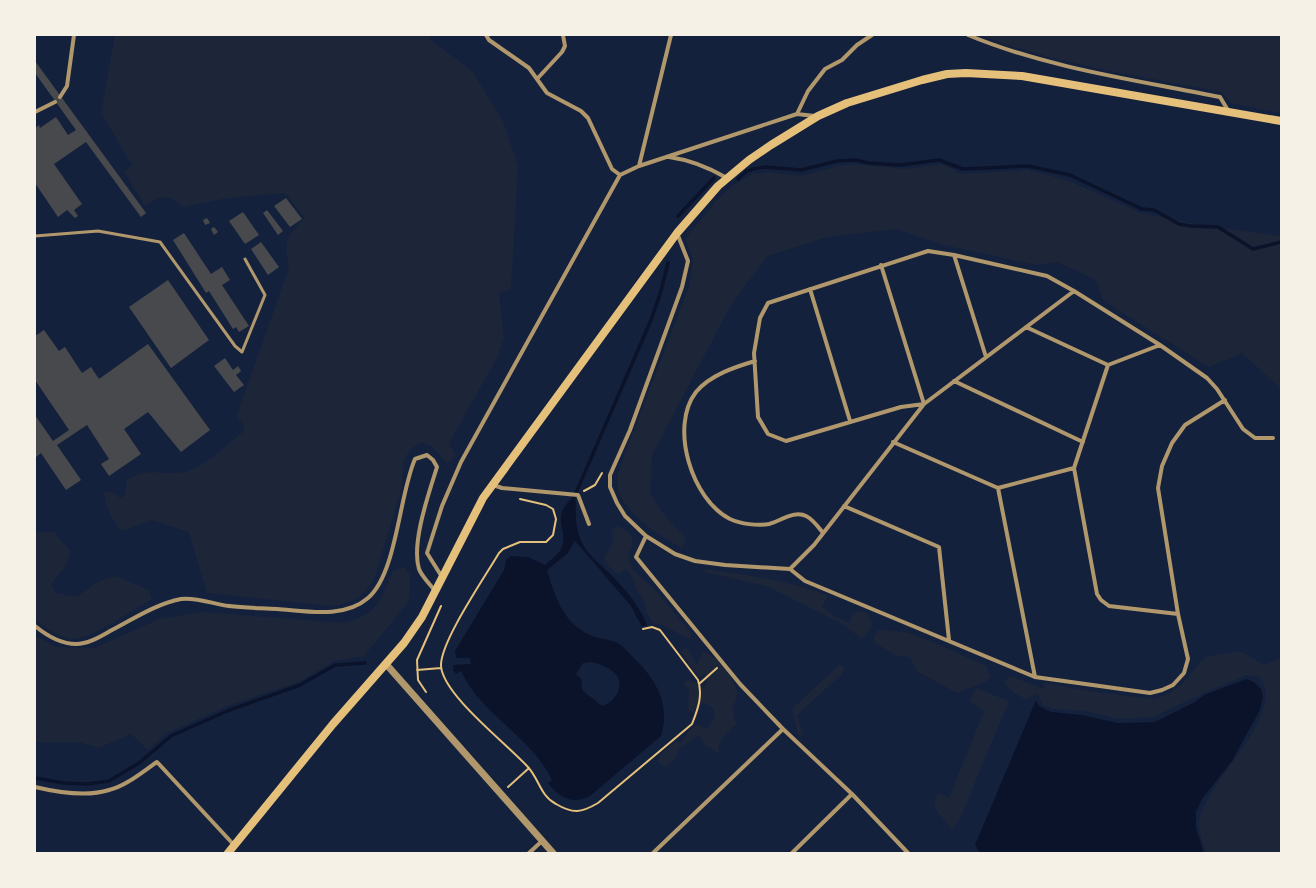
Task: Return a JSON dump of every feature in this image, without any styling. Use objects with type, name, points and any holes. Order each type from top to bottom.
[{"type":"main road","points":[[228,853],[333,724],[386,664],[422,617],[483,498],[677,233],[727,178],[770,145],[818,116],[891,88],[947,74],[966,73],[1022,76],[1281,121]]},
{"type":"street","points":[[60,97],[67,86],[74,35]]},
{"type":"street","points":[[486,35],[489,40],[529,68],[548,93],[581,112],[588,118],[612,169],[620,175]]},
{"type":"street","points":[[537,79],[562,52],[564,46],[563,35]]},
{"type":"street","points":[[638,166],[671,35]]},
{"type":"street","points":[[797,114],[808,91],[824,69],[842,60],[857,45],[872,35]]},
{"type":"street","points":[[968,35],[1013,52],[1056,64],[1220,97],[1230,112]]},
{"type":"street","points":[[35,112],[55,102]]},
{"type":"street","points":[[443,578],[427,553],[442,506],[461,462],[620,175],[638,166],[667,156],[797,114],[818,116]]},
{"type":"street","points":[[667,156],[687,159],[698,163],[727,178]]},
{"type":"street","points":[[677,233],[688,261],[682,288],[630,430],[610,475],[610,487],[617,503],[626,516],[646,536],[675,554],[695,560],[725,565],[790,569],[805,580],[1035,677],[1150,693],[1162,690],[1172,685],[1184,673],[1188,659],[1178,614],[1158,488],[1162,466],[1172,443],[1186,425],[1224,400]]},
{"type":"street","points":[[924,404],[901,406],[786,440],[768,434],[758,417],[754,361],[760,318],[768,303],[928,251],[954,255],[1047,276],[1074,291],[1160,345],[1207,378],[1224,400],[1243,429],[1255,438],[1273,438]]},
{"type":"street","points":[[954,255],[986,357]]},
{"type":"street","points":[[880,266],[924,404]]},
{"type":"street","points":[[810,289],[850,422]]},
{"type":"street","points":[[790,569],[814,546],[893,442],[924,404],[1074,291]]},
{"type":"street","points":[[1026,327],[1108,364],[1160,345]]},
{"type":"street","points":[[754,361],[730,369],[708,382],[697,392],[687,408],[683,432],[686,451],[698,484],[711,505],[730,519],[750,525],[769,524],[799,514],[807,516],[823,533]]},
{"type":"street","points":[[1108,364],[1074,468],[1096,594],[1109,606],[1178,614]]},
{"type":"street","points":[[954,381],[1083,442]]},
{"type":"street","points":[[893,442],[998,488],[1074,468]]},
{"type":"street","points":[[35,626],[47,635],[61,641],[76,644],[93,640],[156,606],[182,599],[204,600],[228,606],[328,612],[345,610],[357,605],[368,598],[382,578],[401,514],[411,467],[415,459],[427,455],[434,460],[437,467],[423,515],[417,551],[419,570],[436,592]]},
{"type":"street","points":[[493,485],[502,488],[576,494],[589,524]]},
{"type":"street","points":[[998,488],[1035,677]]},
{"type":"street","points":[[844,506],[940,547],[949,640]]},
{"type":"street","points":[[646,536],[636,557],[724,662],[740,684],[783,729],[852,794],[908,853]]},
{"type":"street","points":[[386,664],[553,853]]},
{"type":"street","points":[[653,853],[783,729]]},
{"type":"street","points":[[35,786],[77,792],[97,792],[109,790],[157,762],[234,845]]},
{"type":"street","points":[[792,853],[852,794]]},
{"type":"street","points":[[529,853],[542,841]]},
{"type":"lane","points":[[35,236],[98,231],[160,242],[235,346],[242,352],[265,296],[245,259]]},
{"type":"path","points":[[576,494],[595,485],[604,469],[612,469]]},
{"type":"path","points":[[519,499],[546,505],[553,509],[556,519],[553,535],[546,542],[520,542],[503,549],[499,553],[448,640],[442,654],[441,668],[443,675],[462,701],[490,731],[510,748],[529,768],[542,794],[554,804],[572,812],[585,811],[598,803],[692,724],[699,708],[701,689],[699,684],[660,630],[652,626],[643,629]]},
{"type":"path","points":[[426,692],[418,680],[416,670],[420,651],[441,606]]},
{"type":"path","points":[[699,684],[724,662]]},
{"type":"path","points":[[416,670],[441,668]]},
{"type":"path","points":[[510,785],[529,768]]},
{"type":"shaded area","points":[[115,35],[429,35],[432,41],[472,71],[503,121],[518,166],[511,289],[499,293],[504,338],[497,358],[449,443],[456,456],[446,463],[433,447],[421,442],[412,448],[404,459],[401,490],[375,577],[366,590],[353,601],[332,606],[207,593],[189,532],[152,520],[122,531],[112,518],[107,508],[104,492],[112,492],[120,498],[125,495],[127,480],[142,473],[176,473],[191,470],[207,461],[244,431],[243,423],[236,417],[289,268],[287,251],[288,240],[293,230],[305,218],[285,193],[228,198],[183,207],[173,199],[164,197],[145,206],[124,172],[132,165],[101,113]]},
{"type":"shaded area","points":[[980,35],[1281,35],[1281,113],[1231,103],[1222,92],[1069,62]]},
{"type":"shaded area","points":[[854,164],[905,169],[942,164],[961,174],[1028,170],[1067,180],[1141,213],[1205,226],[1281,236],[1280,388],[1242,353],[1209,367],[1110,305],[1102,298],[1096,280],[1057,262],[1036,265],[944,245],[896,229],[827,237],[768,256],[732,303],[652,455],[650,494],[665,516],[686,538],[682,548],[663,537],[641,521],[632,512],[624,502],[619,492],[617,478],[624,456],[689,287],[693,259],[685,239],[716,201],[733,185],[753,174],[770,172],[801,176],[838,166]]},
{"type":"shaded area","points":[[572,498],[576,501],[577,525],[582,543],[592,556],[629,595],[639,609],[647,625],[642,627],[631,606],[575,541],[567,554],[547,570],[559,603],[563,611],[574,625],[594,637],[616,642],[642,666],[660,693],[664,713],[664,724],[661,736],[590,796],[578,800],[572,800],[562,796],[552,788],[548,783],[552,780],[543,764],[481,700],[470,687],[461,671],[456,674],[453,670],[453,665],[471,664],[470,658],[456,658],[455,651],[504,570],[506,561],[510,556],[528,557],[545,565],[560,551],[563,542],[561,518],[565,505]],"holes":[[[591,662],[607,667],[616,674],[619,682],[619,690],[611,702],[601,705],[584,692],[581,686],[582,680],[576,674],[583,663]]]},
{"type":"shaded area","points":[[619,526],[627,532],[633,542],[629,556],[629,562],[632,568],[656,590],[692,634],[690,640],[665,626],[653,623],[646,612],[646,604],[637,590],[632,577],[626,569],[619,574],[614,572],[604,560],[613,543],[611,529]]},
{"type":"shaded area","points":[[35,532],[54,532],[71,552],[65,567],[51,584],[56,593],[77,597],[99,581],[116,576],[149,590],[152,599],[112,624],[79,638],[71,639],[52,631],[35,620]]},
{"type":"shaded area","points":[[405,567],[410,575],[409,601],[364,656],[334,661],[298,682],[227,706],[167,733],[148,750],[131,734],[99,748],[79,742],[35,742],[35,635],[56,647],[95,648],[159,619],[202,612],[343,623],[355,620],[371,611],[381,599],[393,571]]},
{"type":"shaded area","points":[[704,569],[783,582],[813,590],[828,596],[822,607],[834,616],[850,623],[851,616],[857,611],[867,613],[872,627],[862,639],[844,625],[769,587],[705,572]]},
{"type":"shaded area","points":[[878,630],[905,632],[933,642],[986,666],[991,676],[987,681],[957,693],[917,671],[911,659],[903,655],[898,657],[873,641]]},
{"type":"shaded area","points":[[687,648],[697,665],[703,651],[708,653],[725,669],[734,682],[737,694],[733,715],[737,724],[726,733],[721,740],[719,754],[704,744],[699,735],[680,748],[675,759],[666,767],[659,764],[659,756],[674,742],[681,742],[690,730],[698,724],[706,729],[714,718],[714,710],[712,707],[703,703],[695,709],[693,713],[688,708],[689,690],[684,684],[687,679],[703,688],[707,683],[705,674],[699,678],[680,651]]},
{"type":"shaded area","points":[[1240,651],[1264,665],[1281,658],[1281,853],[1206,853],[1199,828],[1199,820],[1204,805],[1250,737],[1259,719],[1265,703],[1265,687],[1259,677],[1247,675],[1195,697],[1154,717],[1118,719],[1085,711],[1053,709],[1043,705],[1038,694],[1026,699],[1014,693],[1003,682],[1010,676],[1044,689],[1044,683],[1101,693],[1155,699],[1170,693],[1183,683],[1205,657]]},
{"type":"shaded area","points":[[840,664],[845,668],[841,675],[797,715],[803,735],[798,735],[793,708]]},
{"type":"shaded area","points":[[1246,679],[1254,682],[1261,689],[1263,697],[1260,710],[1232,761],[1202,799],[1196,812],[1196,828],[1204,853],[980,853],[975,845],[1036,700],[1039,706],[1051,712],[1082,715],[1118,723],[1155,722],[1195,702],[1204,695]]},
{"type":"shaded area","points":[[976,688],[1009,701],[959,821],[952,829],[937,811],[934,803],[938,793],[949,798],[984,711],[969,701]]},
{"type":"building","points":[[35,61],[146,213],[141,217],[86,142],[54,164],[82,204],[74,210],[78,216],[75,218],[67,210],[58,217],[35,183],[35,128],[39,125],[40,128],[56,117],[68,135],[76,130],[35,73]]},
{"type":"building","points":[[286,198],[302,219],[290,227],[274,206]]},
{"type":"building","points":[[267,210],[283,231],[278,235],[263,213]]},
{"type":"building","points":[[243,212],[259,235],[245,244],[229,221]]},
{"type":"building","points":[[207,218],[210,223],[205,225],[203,220]]},
{"type":"building","points":[[214,227],[218,232],[214,235],[211,229]]},
{"type":"building","points":[[184,233],[211,274],[222,267],[230,280],[222,285],[249,326],[239,332],[236,327],[233,329],[209,291],[206,293],[173,240]]},
{"type":"building","points":[[261,242],[279,267],[268,275],[251,249]]},
{"type":"building","points":[[168,280],[209,340],[171,368],[129,307]]},
{"type":"building","points":[[44,330],[59,351],[65,347],[82,373],[91,367],[99,379],[148,344],[210,430],[181,452],[148,412],[124,429],[141,454],[109,476],[101,464],[109,459],[87,425],[57,445],[81,480],[66,490],[41,453],[36,457],[35,456],[35,415],[53,441],[69,430],[35,380],[35,336]]},
{"type":"building","points":[[225,358],[233,370],[238,366],[241,371],[236,375],[244,385],[234,392],[214,366]]},
{"type":"waterway","points":[[738,179],[747,171],[765,167],[801,170],[837,161],[856,160],[868,163],[900,165],[939,160],[963,169],[1028,166],[1070,175],[1142,209],[1154,210],[1179,224],[1218,227],[1253,249],[1281,242]]},
{"type":"waterway","points":[[678,216],[714,178]]},
{"type":"waterway","points":[[572,502],[651,320],[661,291],[668,263]]},
{"type":"waterway","points":[[35,778],[64,783],[87,784],[109,781],[139,763],[171,736],[227,711],[300,685],[335,665],[365,663]]}]
